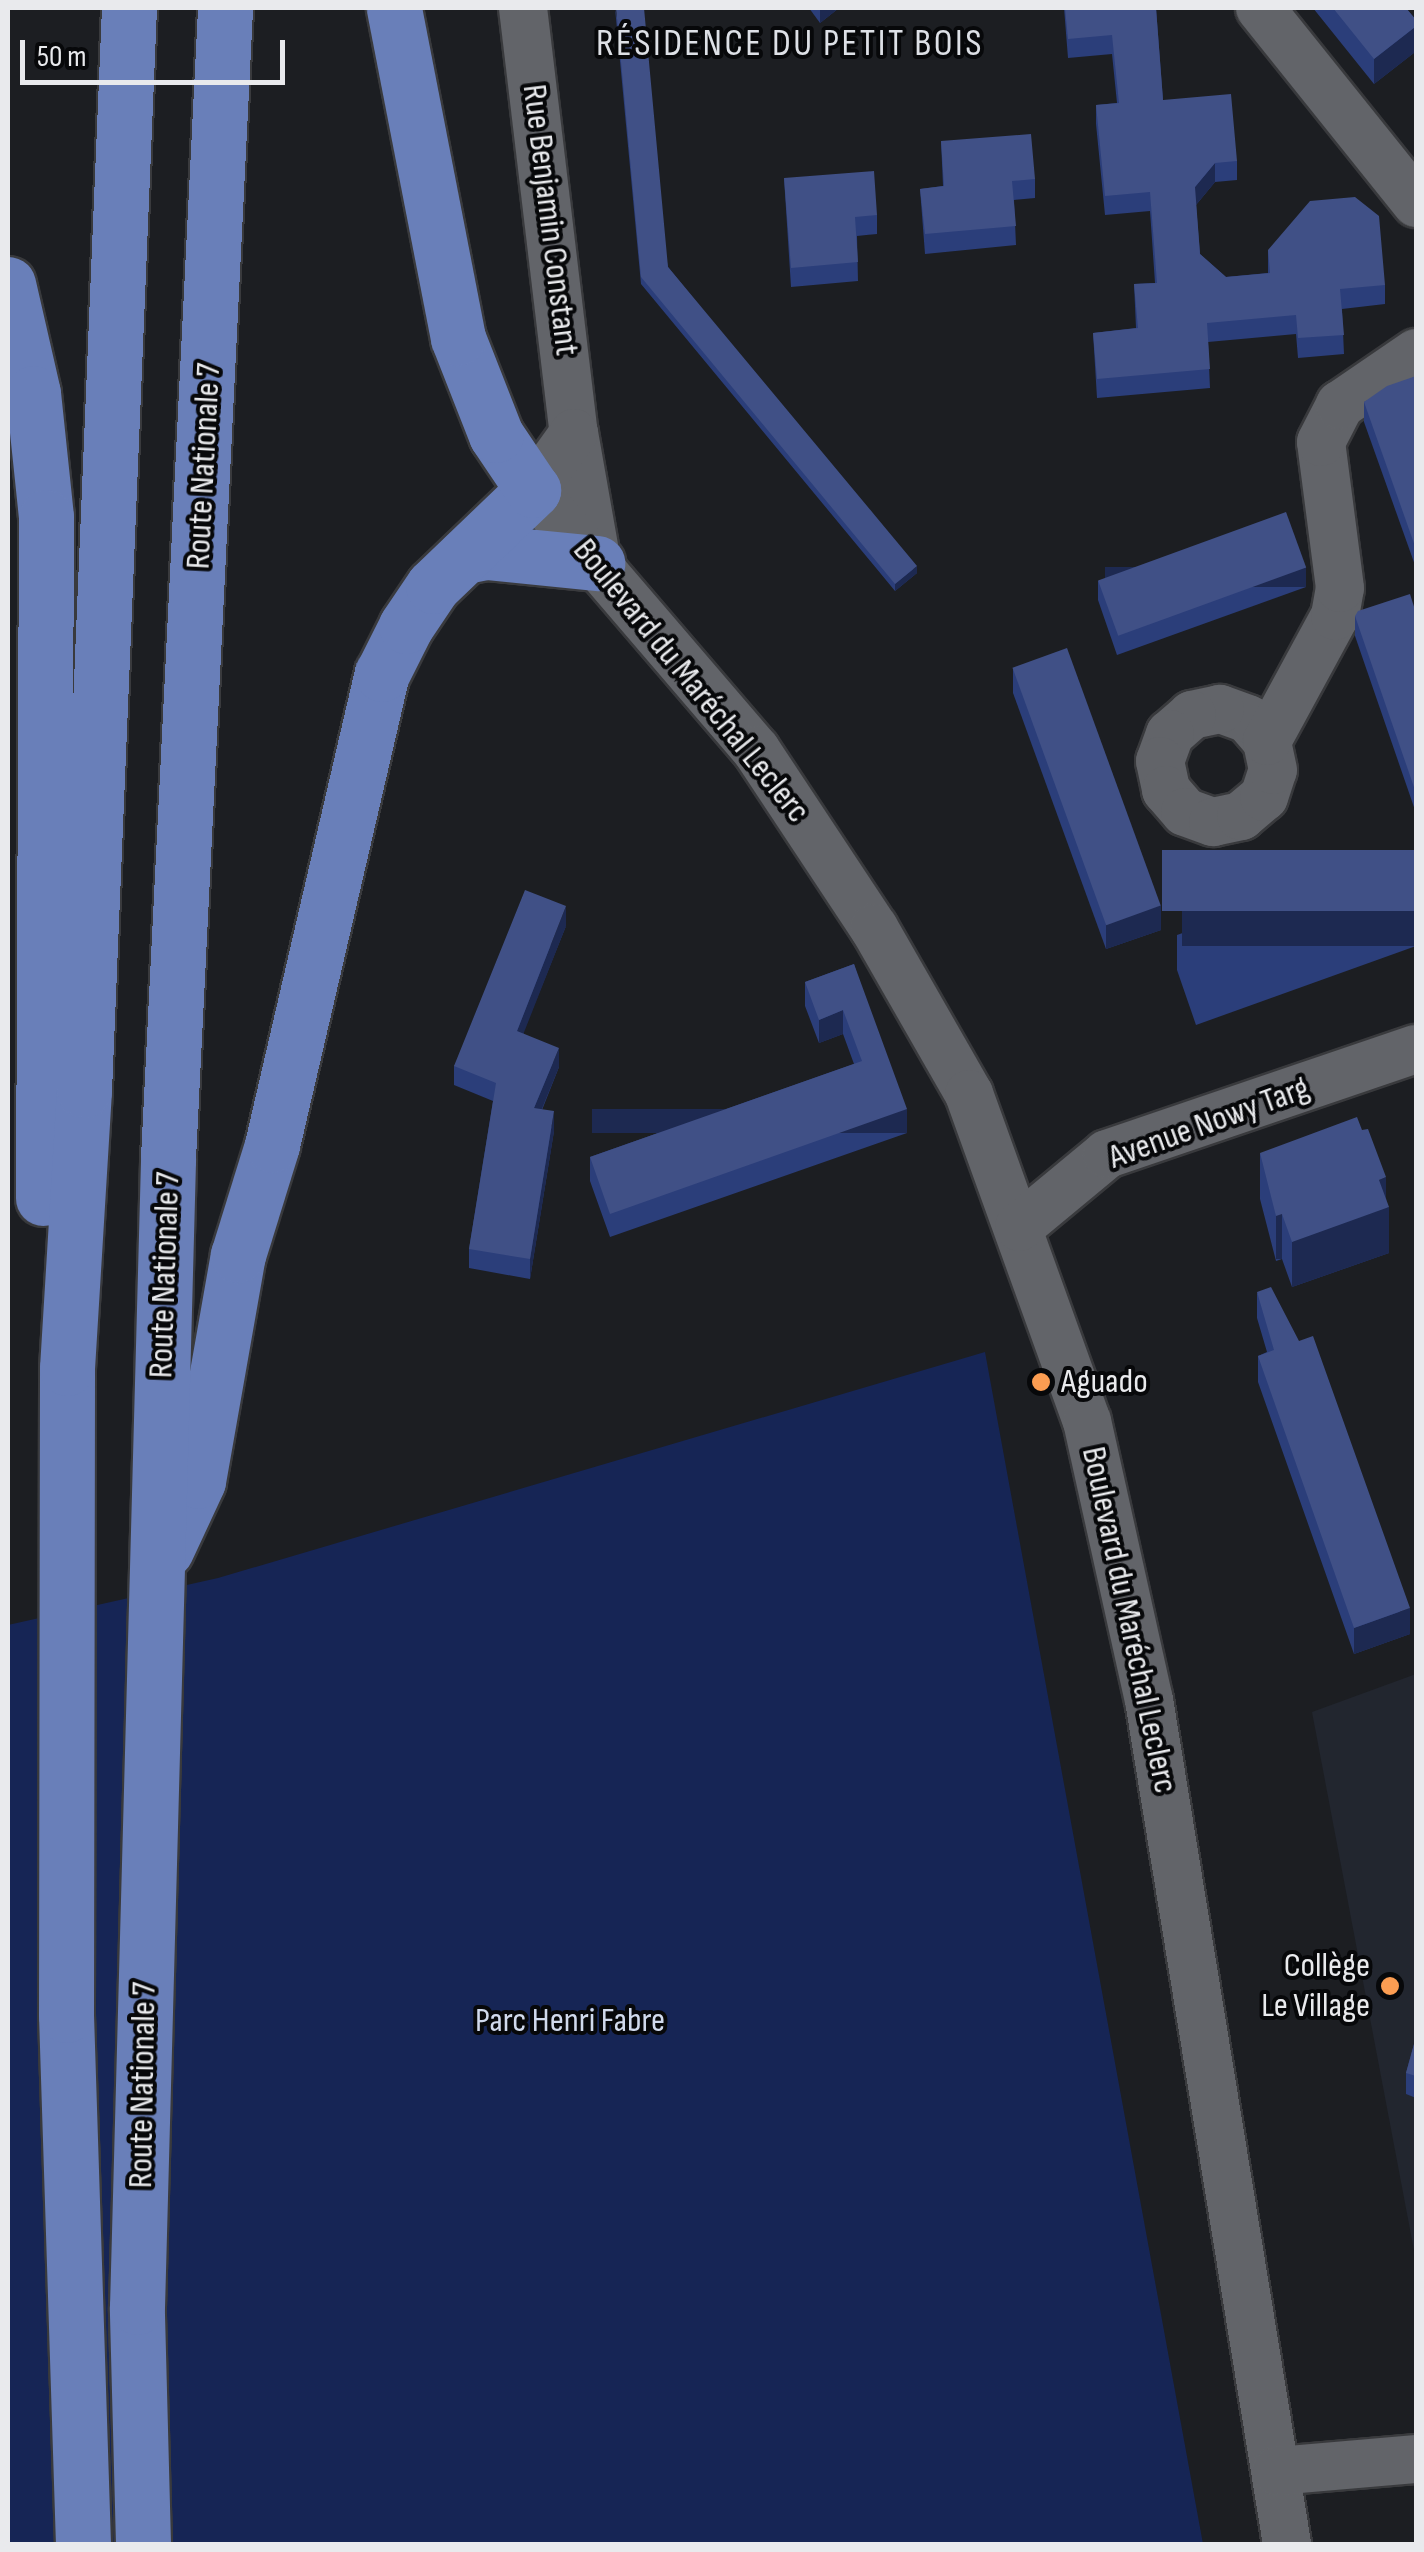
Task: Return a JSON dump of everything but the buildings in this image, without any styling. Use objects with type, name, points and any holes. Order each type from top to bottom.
[{"type":"main road","name":"Route Nationale 7","points":[[82,2544],[66,2015],[67,1368],[85,1070],[129,8]]},
{"type":"main road","name":"Route Nationale 7","points":[[143,2544],[138,2307],[168,1158],[225,8]]},
{"type":"main road","points":[[157,1570],[198,1480],[238,1255],[272,1145],[382,674],[406,626],[434,586],[534,490],[496,435],[458,338],[394,8]]},
{"type":"main road","points":[[8,284],[33,393],[46,517],[43,1303],[67,1368]]},
{"type":"main road","points":[[466,556],[486,552],[597,563]]},
{"type":"street","name":"Rue Benjamin Constant","points":[[523,8],[574,434],[597,563]]},
{"type":"street","points":[[1260,8],[1416,202]]},
{"type":"street","points":[[1267,741],[1336,616],[1340,588],[1321,442],[1340,405],[1416,353]]},
{"type":"street","points":[[534,490],[574,434]]},
{"type":"street","name":"Boulevard du Maréchal Leclerc","points":[[534,490],[756,750],[814,832],[969,1094],[1019,1227],[1087,1421],[1148,1700],[1287,2544]]},
{"type":"street","name":"Avenue Nowy Targ","points":[[1019,1227],[1107,1154],[1416,1050]]},
{"type":"street","points":[[1276,2471],[1416,2459]]},
{"type":"shaded area","name":"Collège Le Village","points":[[1416,1674],[1416,2261],[1312,1712]]},
{"type":"green space","name":"Parc Henri Fabre","points":[[985,1352],[1203,2544],[8,2544],[8,1625],[218,1578]]},
{"type":"place","name":"Aguado","points":[[1041,1382]]},
{"type":"place","name":"Collège Le Village","points":[[1390,1986]]},
{"type":"district","name":"RÉSIDENCE DU PETIT BOIS","points":[[790,44]]}]
